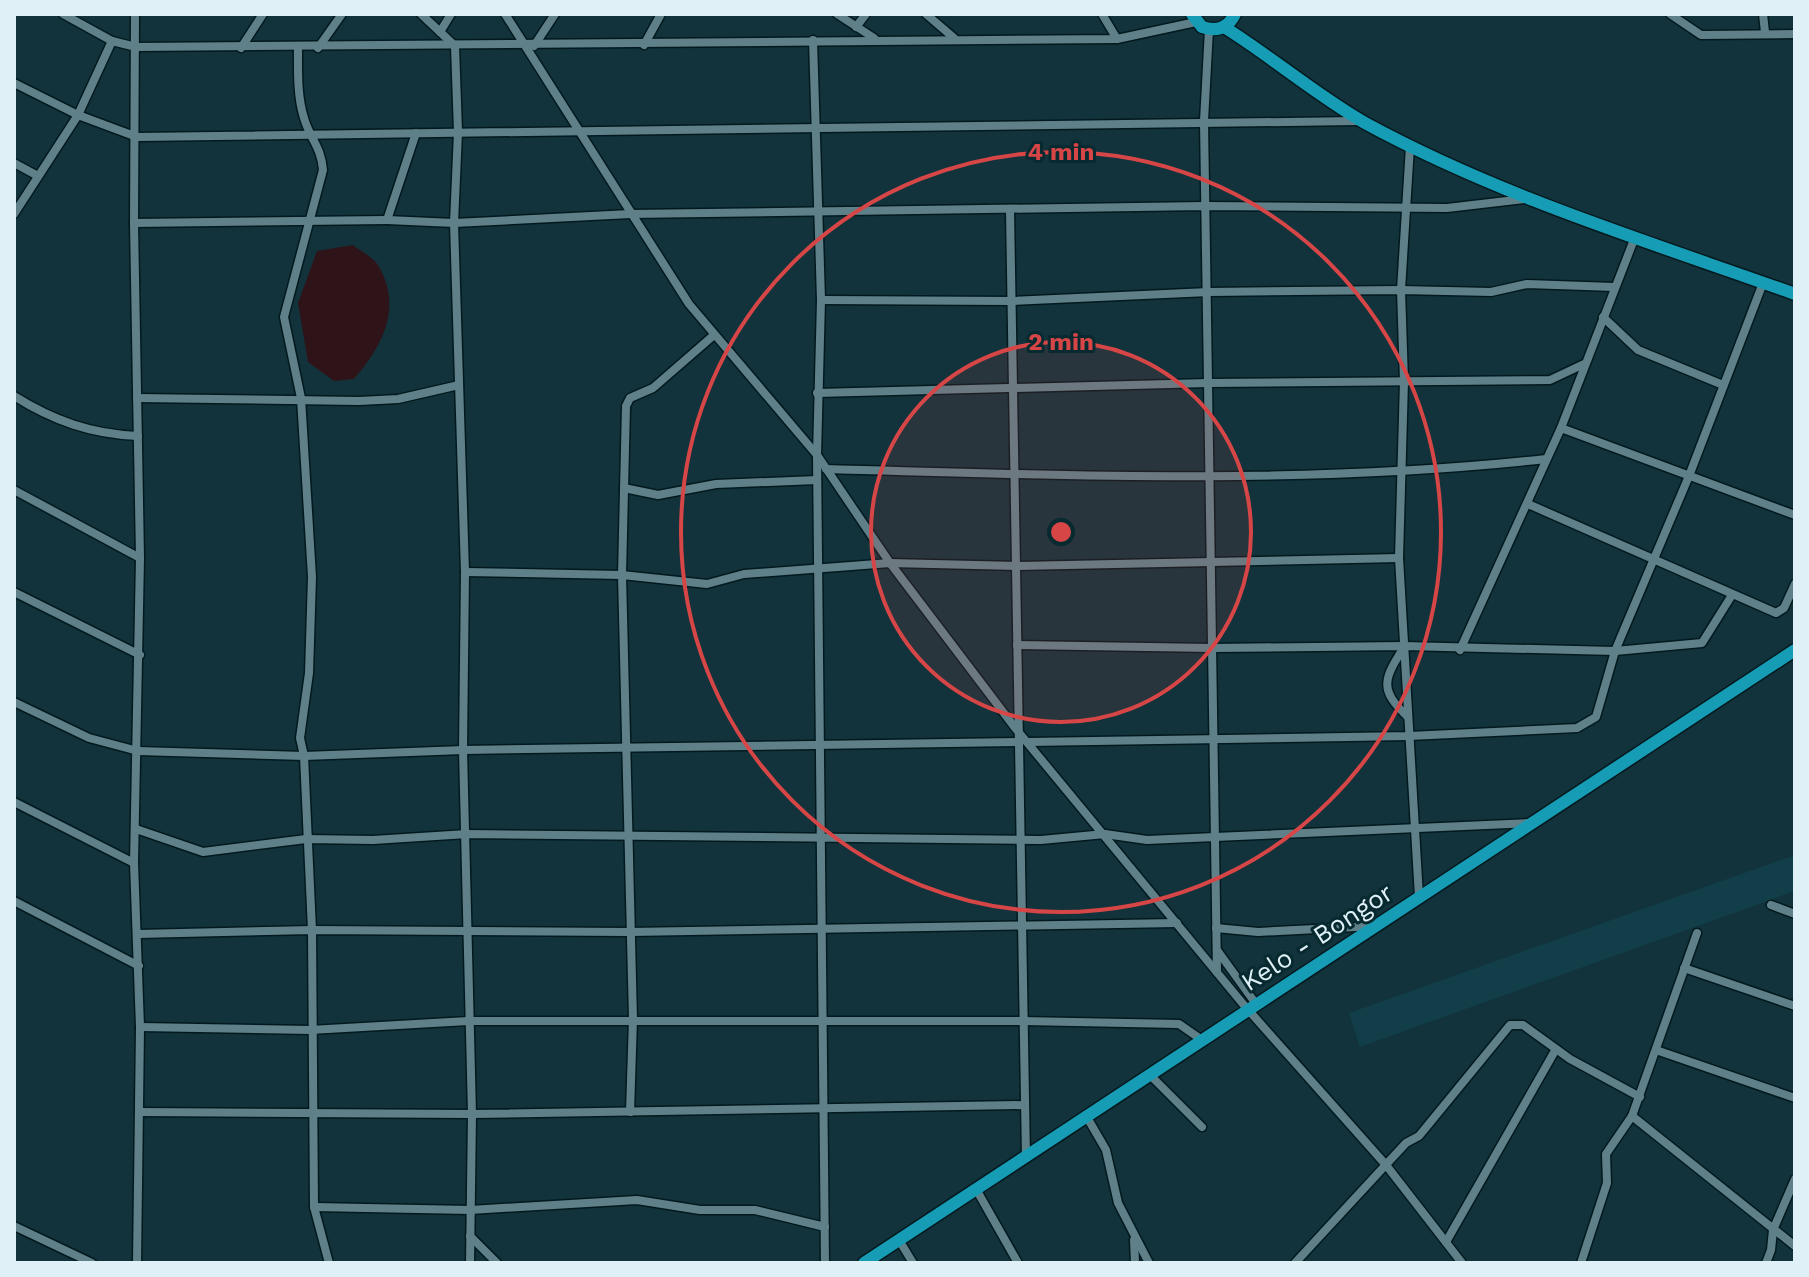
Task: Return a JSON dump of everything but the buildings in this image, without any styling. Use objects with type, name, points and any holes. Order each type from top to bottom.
[{"type":"highway","points":[[1224,27],[1235,15],[1255,46]]},
{"type":"highway","points":[[1194,18],[1209,29],[1224,27],[1362,121],[1410,146],[1529,198],[1795,294]]},
{"type":"highway","name":"Kelo - Bongor","points":[[864,1263],[1793,655]]},
{"type":"street","points":[[63,14],[112,41],[136,47],[241,48],[644,45],[955,38],[1117,39],[1194,18]]},
{"type":"street","points":[[135,14],[137,137],[134,223],[140,558],[134,863],[140,1027],[137,1263]]},
{"type":"street","points":[[241,48],[263,14]]},
{"type":"street","points":[[318,48],[342,14]]},
{"type":"street","points":[[421,14],[455,46],[458,132],[454,223],[465,572],[463,750],[472,1114],[470,1263]]},
{"type":"street","points":[[440,32],[451,14]]},
{"type":"street","points":[[505,14],[689,304],[817,455],[890,563],[1016,729],[1218,973],[1252,1007],[1386,1165],[1462,1263]]},
{"type":"street","points":[[534,46],[555,14]]},
{"type":"street","points":[[644,45],[661,14]]},
{"type":"street","points":[[837,14],[874,39]]},
{"type":"street","points":[[856,27],[866,14]]},
{"type":"street","points":[[926,14],[955,38]]},
{"type":"street","points":[[1102,14],[1117,39]]},
{"type":"street","points":[[1670,14],[1701,35],[1795,34]]},
{"type":"street","points":[[1763,14],[1765,32]]},
{"type":"street","points":[[1209,29],[1204,121],[1218,973]]},
{"type":"street","points":[[813,40],[821,300],[817,480],[825,1022],[825,1263]]},
{"type":"street","points":[[14,214],[78,115],[112,41]]},
{"type":"street","points":[[298,48],[299,92],[304,120],[321,151],[323,170],[284,317],[301,398],[312,577],[309,673],[300,738],[304,756],[312,930],[310,1030],[314,1207],[329,1263]]},
{"type":"street","points":[[14,83],[78,115],[137,137],[1362,121]]},
{"type":"street","points":[[387,220],[416,133]]},
{"type":"street","points":[[1410,146],[1401,290],[1404,381],[1399,558],[1419,897]]},
{"type":"street","points":[[14,163],[38,176]]},
{"type":"street","points":[[134,223],[387,220],[454,223],[630,214],[1205,206],[1447,208],[1529,198]]},
{"type":"street","points":[[1010,211],[1013,301],[1011,389],[1018,566],[1016,729],[1026,1159]]},
{"type":"street","points":[[1460,650],[1561,428],[1635,237]]},
{"type":"street","points":[[1029,742],[1409,736],[1577,728],[1590,723],[1599,708],[1615,651],[1689,476],[1763,283]]},
{"type":"street","points":[[821,300],[1013,301],[1209,292],[1491,292],[1527,284],[1614,287]]},
{"type":"street","points":[[1603,317],[1638,350],[1723,385]]},
{"type":"street","points":[[630,1112],[633,1019],[622,575],[626,406],[630,398],[653,388],[714,335]]},
{"type":"street","points":[[817,393],[1208,383],[1550,380],[1584,364]]},
{"type":"street","points":[[137,398],[359,401],[398,399],[459,385]]},
{"type":"street","points":[[14,396],[74,427],[102,434],[138,436]]},
{"type":"street","points":[[1561,428],[1795,515]]},
{"type":"street","points":[[826,469],[1016,475],[1208,475],[1403,471],[1546,459]]},
{"type":"street","points":[[624,488],[658,495],[716,484],[817,480]]},
{"type":"street","points":[[14,490],[140,558]]},
{"type":"street","points":[[1528,504],[1776,613],[1784,608],[1795,584]]},
{"type":"street","points":[[465,572],[622,575],[707,584],[744,574],[890,563],[1018,566],[1399,558]]},
{"type":"street","points":[[14,592],[140,655]]},
{"type":"street","points":[[1017,645],[1212,648],[1404,646],[1460,650],[1615,651],[1702,643],[1732,595]]},
{"type":"street","points":[[1404,646],[1387,674],[1386,688],[1394,705],[1408,717]]},
{"type":"street","points":[[14,702],[89,738],[138,751],[304,756],[463,750],[1017,742]]},
{"type":"street","points":[[14,802],[134,863]]},
{"type":"street","points":[[136,829],[203,852],[306,839],[373,840],[467,834],[1061,840],[1105,834],[1147,840],[1537,822]]},
{"type":"street","points":[[14,901],[139,966]]},
{"type":"street","points":[[1771,905],[1795,914]]},
{"type":"street","points":[[138,934],[312,930],[630,932],[1177,923]]},
{"type":"street","points":[[1216,928],[1258,932],[1375,926]]},
{"type":"street","points":[[1581,1263],[1607,1183],[1606,1154],[1632,1116],[1640,1097],[1697,933]]},
{"type":"street","points":[[1216,949],[1252,1007]]},
{"type":"street","points":[[1684,968],[1795,1006]]},
{"type":"street","points":[[140,1027],[310,1030],[468,1021],[633,1019],[1022,1021],[1179,1024],[1202,1040]]},
{"type":"street","points":[[1295,1263],[1386,1165],[1419,1136],[1510,1025],[1523,1025],[1556,1049],[1640,1097]]},
{"type":"street","points":[[1446,1242],[1556,1049]]},
{"type":"street","points":[[1656,1050],[1795,1098]]},
{"type":"street","points":[[1151,1076],[1202,1127]]},
{"type":"street","points":[[139,1112],[472,1114],[1024,1105]]},
{"type":"street","points":[[1632,1116],[1795,1246]]},
{"type":"street","points":[[1088,1119],[1106,1150],[1118,1203],[1149,1263]]},
{"type":"street","points":[[1766,1263],[1773,1230],[1795,1179]]},
{"type":"street","points":[[976,1189],[1018,1263]]},
{"type":"street","points":[[314,1207],[470,1210],[637,1200],[700,1210],[755,1210],[825,1227]]},
{"type":"street","points":[[14,1226],[92,1263]]},
{"type":"street","points":[[470,1236],[497,1263]]},
{"type":"street","points":[[1134,1238],[1135,1263]]},
{"type":"street","points":[[899,1240],[913,1263]]},
{"type":"shaded area","points":[[353,245],[378,265],[389,296],[389,311],[381,340],[354,379],[334,381],[308,362],[298,303],[317,251]]},
{"type":"shaded area","points":[[1795,855],[1795,891],[1360,1047],[1349,1013]]}]
